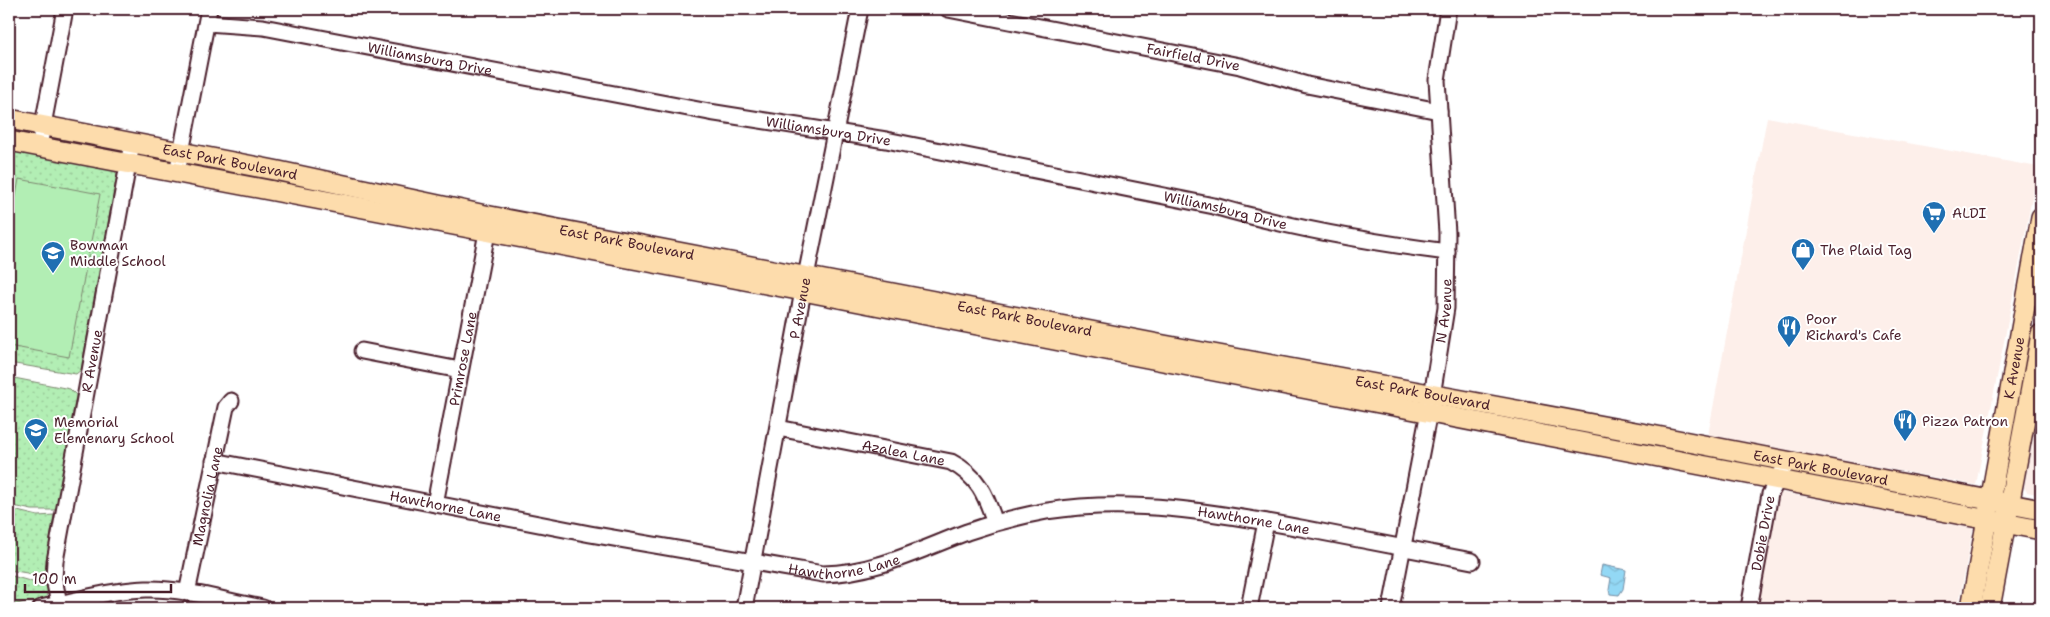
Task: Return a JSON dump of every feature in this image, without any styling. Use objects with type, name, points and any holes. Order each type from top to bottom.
[{"type":"main road","name":"East Park Boulevard","points":[[9,119],[279,171],[489,223]]},
{"type":"main road","name":"East Park Boulevard","points":[[9,141],[275,191],[489,223],[805,283],[1431,404],[1777,479],[1988,518],[2041,530]]},
{"type":"main road","points":[[275,191],[279,171]]},
{"type":"main road","name":"K Avenue","points":[[1971,608],[1990,500],[2036,281],[2041,217]]},
{"type":"main road","name":"K Avenue","points":[[1990,608],[2041,334]]},
{"type":"main road","name":"East Park Boulevard","points":[[1431,404],[1788,461],[2041,510]]},
{"type":"street","points":[[39,146],[64,9]]},
{"type":"street","name":"P Avenue","points":[[744,608],[805,283],[860,9]]},
{"type":"street","name":"Fairfield Drive","points":[[948,9],[1240,66],[1307,86],[1438,111]]},
{"type":"street","name":"N Avenue","points":[[1391,608],[1431,404],[1446,308],[1447,252],[1438,111],[1438,66],[1448,9]]},
{"type":"street","points":[[177,173],[208,16]]},
{"type":"street","name":"Williamsburg Drive","points":[[208,16],[710,112],[896,142],[1394,245],[1447,252]]},
{"type":"street","name":"R Avenue","points":[[60,606],[54,579],[55,561],[132,143]]},
{"type":"street","name":"Primrose Lane","points":[[435,504],[489,223]]},
{"type":"street","points":[[362,351],[460,370]]},
{"type":"street","name":"Magnolia Lane","points":[[187,594],[226,407],[231,401]]},
{"type":"street","name":"Azalea Lane","points":[[778,428],[951,462],[963,468],[976,481],[989,503],[995,523]]},
{"type":"street","name":"Hawthorne Lane","points":[[214,461],[590,534],[823,574],[847,573],[886,565],[995,523],[1060,509],[1098,506],[1180,508],[1266,522],[1472,561]]},
{"type":"street","name":"Dobie Drive","points":[[1749,608],[1770,494],[1788,461]]},
{"type":"street","points":[[1250,608],[1266,522]]},
{"type":"street","points":[[41,608],[60,606],[134,590],[161,590],[263,608]]},
{"type":"shaded area","points":[[1767,117],[2038,167],[1976,485],[1708,435]]},
{"type":"shaded area","points":[[2041,395],[2041,495],[2027,492],[2024,487]]},
{"type":"shaded area","points":[[1779,492],[1973,528],[1958,608],[1758,608]]},
{"type":"green space","name":"Bowman Middle School","points":[[9,150],[114,170],[117,174],[81,370],[76,374],[9,363]]},
{"type":"green space","name":"Bowman Middle School","points":[[19,179],[100,194],[69,357],[9,346],[9,235]]},
{"type":"green space","name":"Memorial Elemenary School","points":[[9,377],[70,389],[76,395],[56,510],[32,510],[9,505]]},
{"type":"green space","points":[[9,509],[38,516],[54,515],[45,571],[46,581],[27,573],[9,570]]},
{"type":"green space","points":[[9,575],[47,586],[45,599],[9,606]]},
{"type":"water","points":[[1602,565],[1626,570],[1623,589],[1619,595],[1610,594],[1611,578],[1600,575]]},
{"type":"place","name":"ALDI","points":[[1934,234]]},
{"type":"place","name":"The Plaid Tag","points":[[1803,271]]},
{"type":"place","name":"Bowman Middle School","points":[[53,274]]},
{"type":"place","name":"Poor Richard's Cafe","points":[[1789,348]]},
{"type":"place","name":"Pizza Patron","points":[[1905,442]]},
{"type":"place","name":"Memorial Elemenary School","points":[[36,451]]}]
